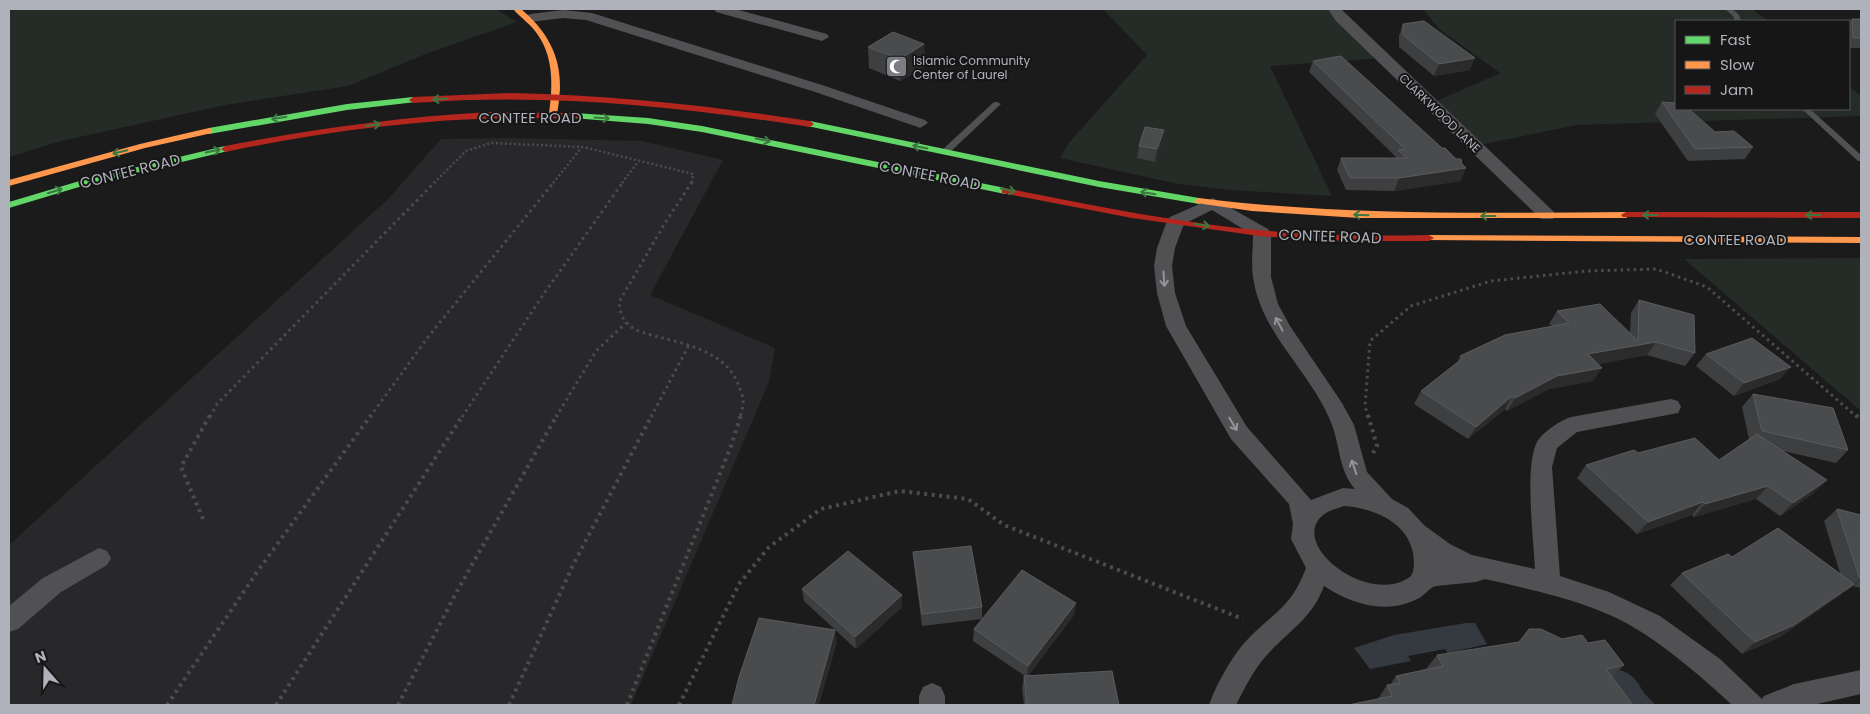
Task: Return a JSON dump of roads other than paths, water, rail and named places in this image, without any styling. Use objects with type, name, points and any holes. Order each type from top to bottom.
[{"type":"street","points":[[517,9],[530,18],[546,38],[553,52],[557,71],[558,95],[553,115]]},
{"type":"street","points":[[721,9],[822,36]]},
{"type":"street","name":"CLARKWOOD LANE","points":[[1334,9],[1341,18],[1547,215]]},
{"type":"street","points":[[530,18],[562,14],[587,16],[820,89],[920,124]]},
{"type":"street","points":[[542,71],[553,52]]},
{"type":"street","points":[[489,96],[524,82]]},
{"type":"street","name":"CONTEE ROAD","points":[[9,183],[65,166],[231,126],[314,112],[399,102],[489,96],[558,95],[762,117],[1147,193],[1213,203],[1329,214],[1410,216],[1861,215]]},
{"type":"street","name":"CONTEE ROAD","points":[[9,205],[161,163],[266,141],[401,122],[553,115],[650,121],[757,138],[1100,209],[1262,233],[1398,238],[1861,240]]},
{"type":"street","points":[[1383,505],[1357,476],[1343,426],[1332,403],[1281,328],[1269,304],[1262,277],[1262,233],[1213,203],[1176,221],[1166,248],[1163,266],[1166,293],[1176,326],[1190,353],[1239,433],[1300,501],[1304,523],[1303,537],[1308,552],[1318,568],[1342,586],[1360,594],[1380,597],[1397,596],[1412,590],[1422,580],[1438,573],[1456,570],[1499,573]]},
{"type":"street","points":[[1548,583],[1541,467],[1547,444],[1571,425],[1671,407]]},
{"type":"street","points":[[1304,523],[1312,510],[1325,501],[1343,497],[1363,498],[1383,505],[1401,516],[1419,534],[1442,551],[1467,564],[1548,583],[1600,600],[1651,624],[1711,668],[1751,705]]},
{"type":"street","points":[[1419,534],[1426,550],[1427,558],[1427,566],[1422,580]]},
{"type":"street","points":[[9,622],[52,585],[99,558]]},
{"type":"street","points":[[1222,705],[1256,648],[1289,619],[1308,595],[1318,568]]},
{"type":"street","points":[[1308,595],[1342,586]]},
{"type":"street","points":[[1773,705],[1794,697],[1861,682]]},
{"type":"lane","points":[[1728,9],[1736,15],[1738,20]]},
{"type":"lane","points":[[946,152],[997,104]]},
{"type":"lane","points":[[1807,110],[1861,159]]},
{"type":"place","name":"Islamic Community Center of Laurel","points":[[897,67]]}]
